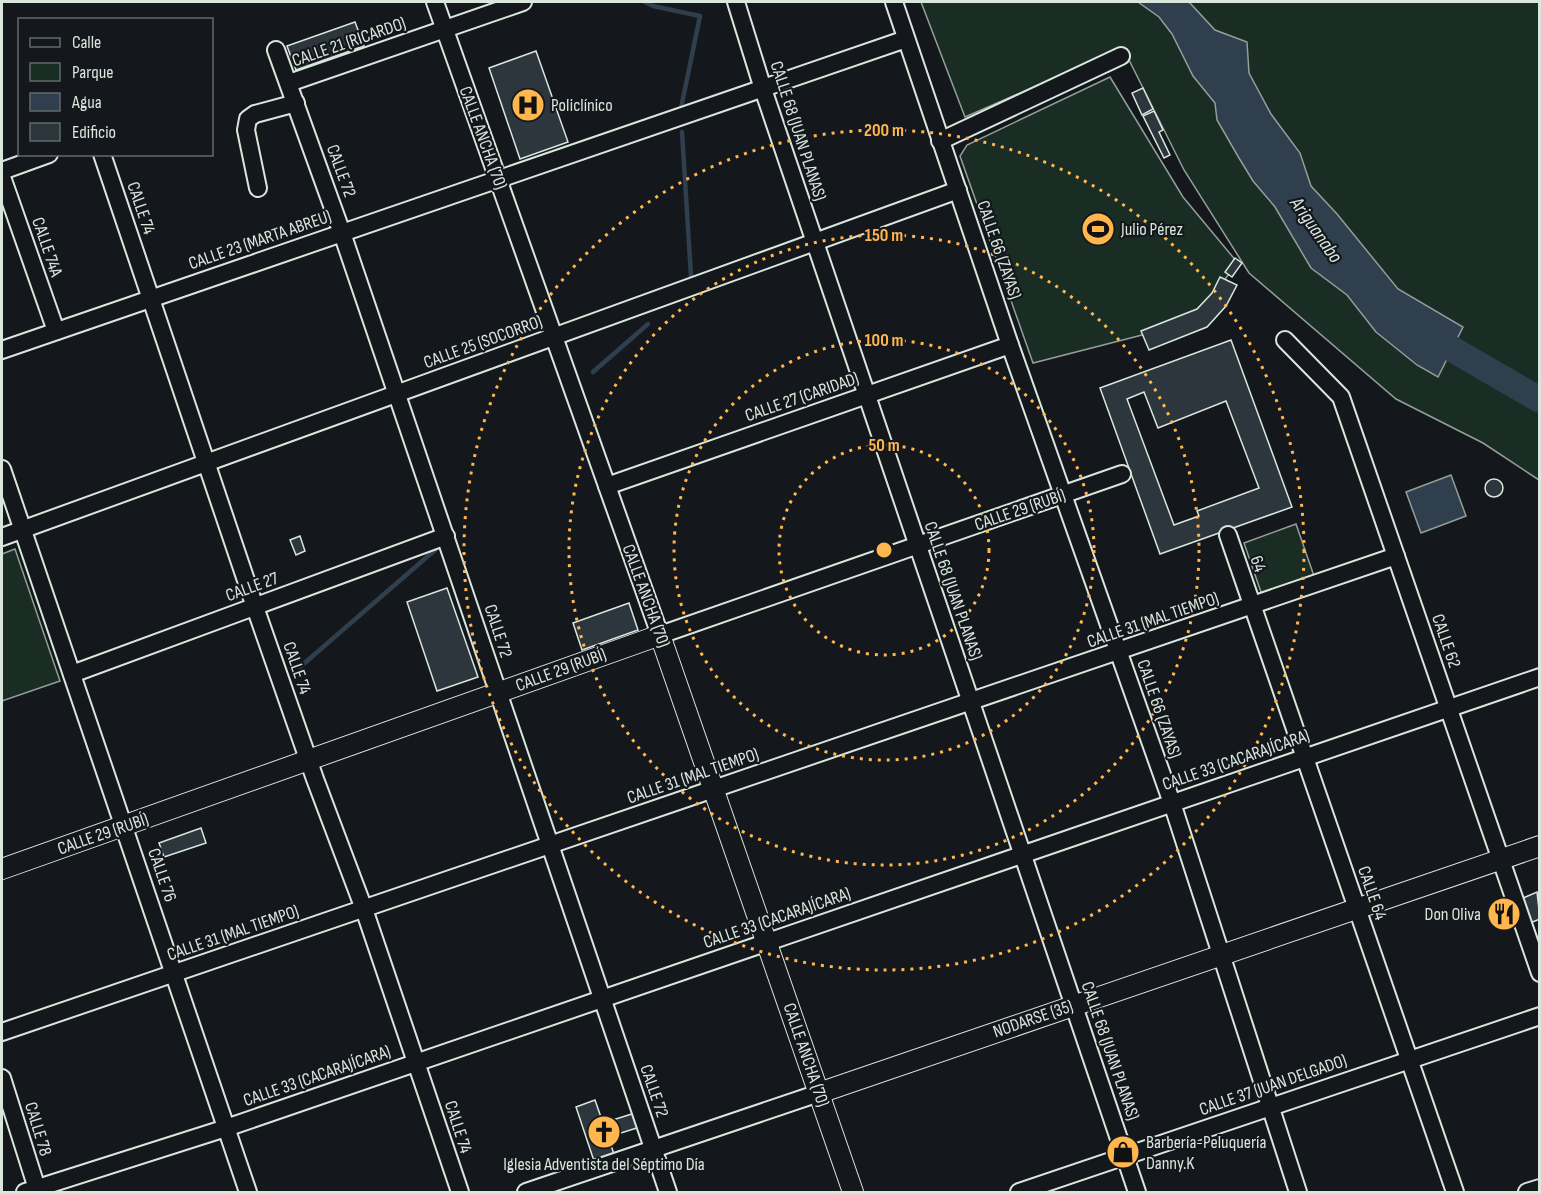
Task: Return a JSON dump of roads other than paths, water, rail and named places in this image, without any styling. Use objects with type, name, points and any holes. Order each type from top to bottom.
[{"type":"main road","name":"CALLE 29 (RUBÍ)","points":[[2,869],[660,635]]},
{"type":"main road","name":"CALLE ANCHA (70)","points":[[660,635],[853,1192]]},
{"type":"main road","name":"NODARSE (35)","points":[[819,1093],[1221,953],[1539,846]]},
{"type":"street","name":"CALLE ANCHA (70)","points":[[435,2],[660,635]]},
{"type":"street","name":"CALLE 21 (RICARDO)","points":[[289,83],[523,2]]},
{"type":"street","name":"CALLE 68 (JUAN PLANAS)","points":[[736,2],[866,395],[1137,1192]]},
{"type":"street","name":"CALLE 66 (ZAYAS)","points":[[894,2],[1010,345],[1172,803],[1298,1192]]},
{"type":"street","name":"CALLE 23 (MARTA ABREU)","points":[[2,350],[906,39]]},
{"type":"street","name":"CALLE 72","points":[[276,50],[342,233],[668,1192]]},
{"type":"street","points":[[940,141],[1121,56]]},
{"type":"street","points":[[258,188],[246,130],[248,119],[255,114],[296,103]]},
{"type":"street","points":[[2,171],[43,156]]},
{"type":"street","name":"CALLE 74","points":[[103,156],[255,607],[364,909],[460,1192]]},
{"type":"street","name":"CALLE 74A","points":[[2,177],[56,331]]},
{"type":"street","name":"CALLE 25 (SOCORRO)","points":[[2,537],[958,190]]},
{"type":"street","name":"CALLE 62","points":[[1285,340],[1341,397],[1539,973]]},
{"type":"street","name":"CALLE 27 (CARIDAD)","points":[[607,486],[1010,345]]},
{"type":"street","name":"CALLE 76","points":[[2,469],[248,1192]]},
{"type":"street","name":"CALLE 29 (RUBÍ)","points":[[660,635],[1122,474]]},
{"type":"street","name":"64","points":[[1228,535],[1252,606]]},
{"type":"street","name":"CALLE 27","points":[[72,674],[446,536]]},
{"type":"street","name":"CALLE 31 (MAL TIEMPO)","points":[[2,1032],[713,789],[971,704],[1396,556]]},
{"type":"street","name":"CALLE 64","points":[[1252,606],[1455,1192]]},
{"type":"street","name":"CALLE 33 (CACARAJÍCARA)","points":[[33,1191],[226,1128],[1539,676]]},
{"type":"street","name":"CALLE 37 (JUAN DELGADO)","points":[[1019,1192],[1539,1016]]},
{"type":"street","name":"CALLE 78","points":[[2,1078],[33,1191]]},
{"type":"street","name":"NODARSE (35)","points":[[526,1192],[819,1093]]},
{"type":"street","points":[[1527,1192],[1539,1188]]},
{"type":"water","points":[[1138,2],[1189,2],[1215,30],[1247,42],[1249,73],[1271,114],[1300,153],[1311,186],[1398,289],[1463,327],[1438,377],[1417,365],[1376,332],[1347,295],[1311,268],[1275,207],[1253,181],[1239,158],[1217,120],[1215,103],[1193,76],[1172,34],[1159,17]]},
{"type":"water","points":[[1451,475],[1466,516],[1421,533],[1406,492]]},
{"type":"waterway","points":[[645,2],[653,6],[700,16],[681,108]]},
{"type":"waterway","points":[[682,132],[691,276]]},
{"type":"waterway","points":[[593,372],[648,324]]},
{"type":"waterway","name":"Ariguanabo","points":[[1423,329],[1452,349],[1540,400]]},
{"type":"waterway","points":[[300,667],[435,550]]},
{"type":"place","name":"Policlínico","points":[[528,105]]},
{"type":"place","name":"Julio Pérez","points":[[1098,229]]},
{"type":"place","name":"Don Oliva","points":[[1504,914]]},
{"type":"place","name":"Iglesia Adventista del Séptimo Día","points":[[604,1132]]},
{"type":"place","name":"Barbería-Peluquería Danny.K","points":[[1123,1152]]}]
